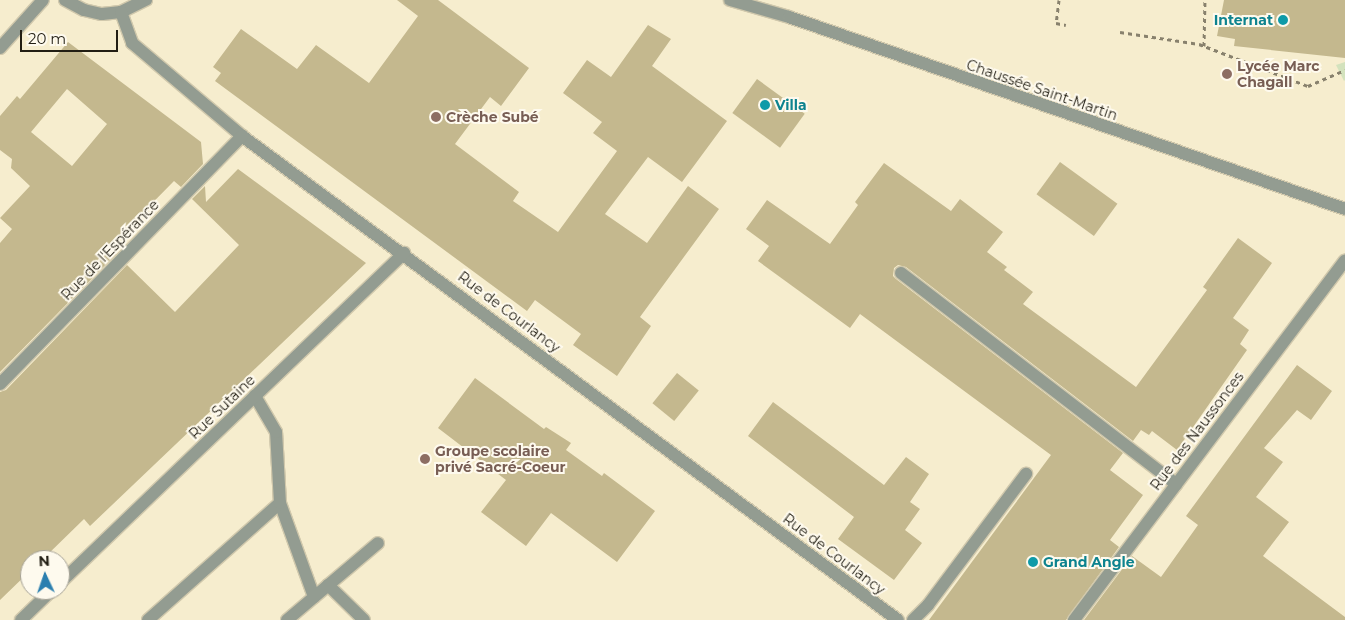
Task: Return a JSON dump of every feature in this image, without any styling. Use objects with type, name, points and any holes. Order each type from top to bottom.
[{"type":"street","points":[[0,48],[43,0]]},
{"type":"street","points":[[65,0],[84,10],[102,14],[121,12],[146,0]]},
{"type":"street","name":"Chaussée Saint-Martin","points":[[730,0],[788,17],[1345,208]]},
{"type":"street","name":"Rue de Courlancy","points":[[121,12],[132,43],[242,136],[404,253],[898,620]]},
{"type":"street","name":"Rue de l'Espérance","points":[[0,384],[242,136]]},
{"type":"street","name":"Rue Sutaine","points":[[70,573],[404,253]]},
{"type":"street","name":"Rue des Naussonces","points":[[1074,620],[1345,261]]},
{"type":"street","points":[[901,273],[1176,484]]},
{"type":"street","points":[[255,396],[276,432],[280,503],[314,597]]},
{"type":"street","points":[[913,620],[928,605],[1026,474]]},
{"type":"street","points":[[148,620],[280,503]]},
{"type":"street","points":[[287,620],[378,543]]},
{"type":"street","points":[[328,585],[364,620]]},
{"type":"street","points":[[21,620],[42,600]]},
{"type":"path","points":[[1059,0],[1056,23],[1066,25]]},
{"type":"path","points":[[1204,46],[1205,0]]},
{"type":"path","points":[[1120,32],[1204,46],[1308,86],[1345,70]]},
{"type":"green space","points":[[1345,62],[1345,80],[1344,81],[1336,65]]},
{"type":"building","points":[[397,0],[438,0],[529,68],[501,106],[490,97],[455,144],[519,192],[513,201],[558,232],[617,151],[593,133],[602,122],[563,93],[587,60],[611,77],[648,25],[671,39],[652,66],[727,121],[682,182],[648,157],[605,214],[647,243],[688,186],[719,209],[640,317],[651,326],[617,376],[573,345],[581,334],[535,300],[527,311],[215,81],[221,73],[213,67],[241,29],[297,69],[316,45],[369,83],[418,16]]},
{"type":"building","name":"Internat","points":[[1224,0],[1345,0],[1345,58],[1234,46],[1235,39],[1217,36]]},
{"type":"building","points":[[68,42],[201,142],[203,164],[181,187],[174,181],[109,247],[116,254],[0,372],[0,243],[12,229],[0,218],[30,186],[11,168],[12,159],[0,150],[0,116],[17,96],[20,99]],"holes":[[[67,89],[107,124],[72,166],[31,132]]]},
{"type":"building","name":"Villa","points":[[757,79],[805,114],[780,148],[732,113]]},
{"type":"building","points":[[1060,162],[1117,204],[1094,236],[1036,194]]},
{"type":"building","points":[[884,163],[951,211],[960,199],[1003,232],[987,252],[1007,267],[1004,270],[1033,292],[1023,304],[1136,387],[1207,290],[1203,287],[1238,238],[1272,263],[1233,318],[1249,330],[1240,344],[1247,350],[1177,450],[1152,431],[1149,435],[1141,430],[1133,441],[906,267],[898,265],[894,268],[893,276],[896,279],[1123,453],[1110,470],[1143,495],[1110,540],[1119,547],[1066,620],[929,620],[1051,455],[860,314],[850,328],[758,261],[769,246],[746,229],[767,200],[830,244],[858,205],[855,202]]},
{"type":"building","points":[[238,169],[366,263],[90,526],[84,519],[52,550],[20,550],[20,581],[0,600],[0,392],[6,390],[127,265],[175,312],[239,245],[192,199],[205,186],[206,202]]},
{"type":"building","points":[[1297,365],[1332,391],[1311,420],[1297,410],[1264,448],[1283,462],[1256,497],[1289,522],[1263,556],[1345,617],[1345,620],[1084,620],[1132,556],[1161,577],[1198,525],[1186,516]]},
{"type":"building","points":[[677,373],[699,391],[674,421],[652,403]]},
{"type":"building","points":[[475,378],[544,429],[546,427],[571,443],[566,450],[602,476],[604,473],[655,511],[617,562],[551,513],[526,546],[481,512],[506,480],[438,428]]},
{"type":"building","points":[[773,402],[884,485],[906,457],[929,474],[910,502],[920,509],[905,530],[922,543],[894,580],[838,539],[854,517],[748,436]]},
{"type":"place","name":"Internat","points":[[1283,20]]},
{"type":"place","name":"Lycée Marc Chagall","points":[[1227,74]]},
{"type":"place","name":"Villa","points":[[765,105]]},
{"type":"place","name":"Crèche Subé","points":[[436,117]]},
{"type":"place","name":"Groupe scolaire privé Sacré-Coeur","points":[[425,459]]},
{"type":"place","name":"Grand Angle","points":[[1033,562]]}]
